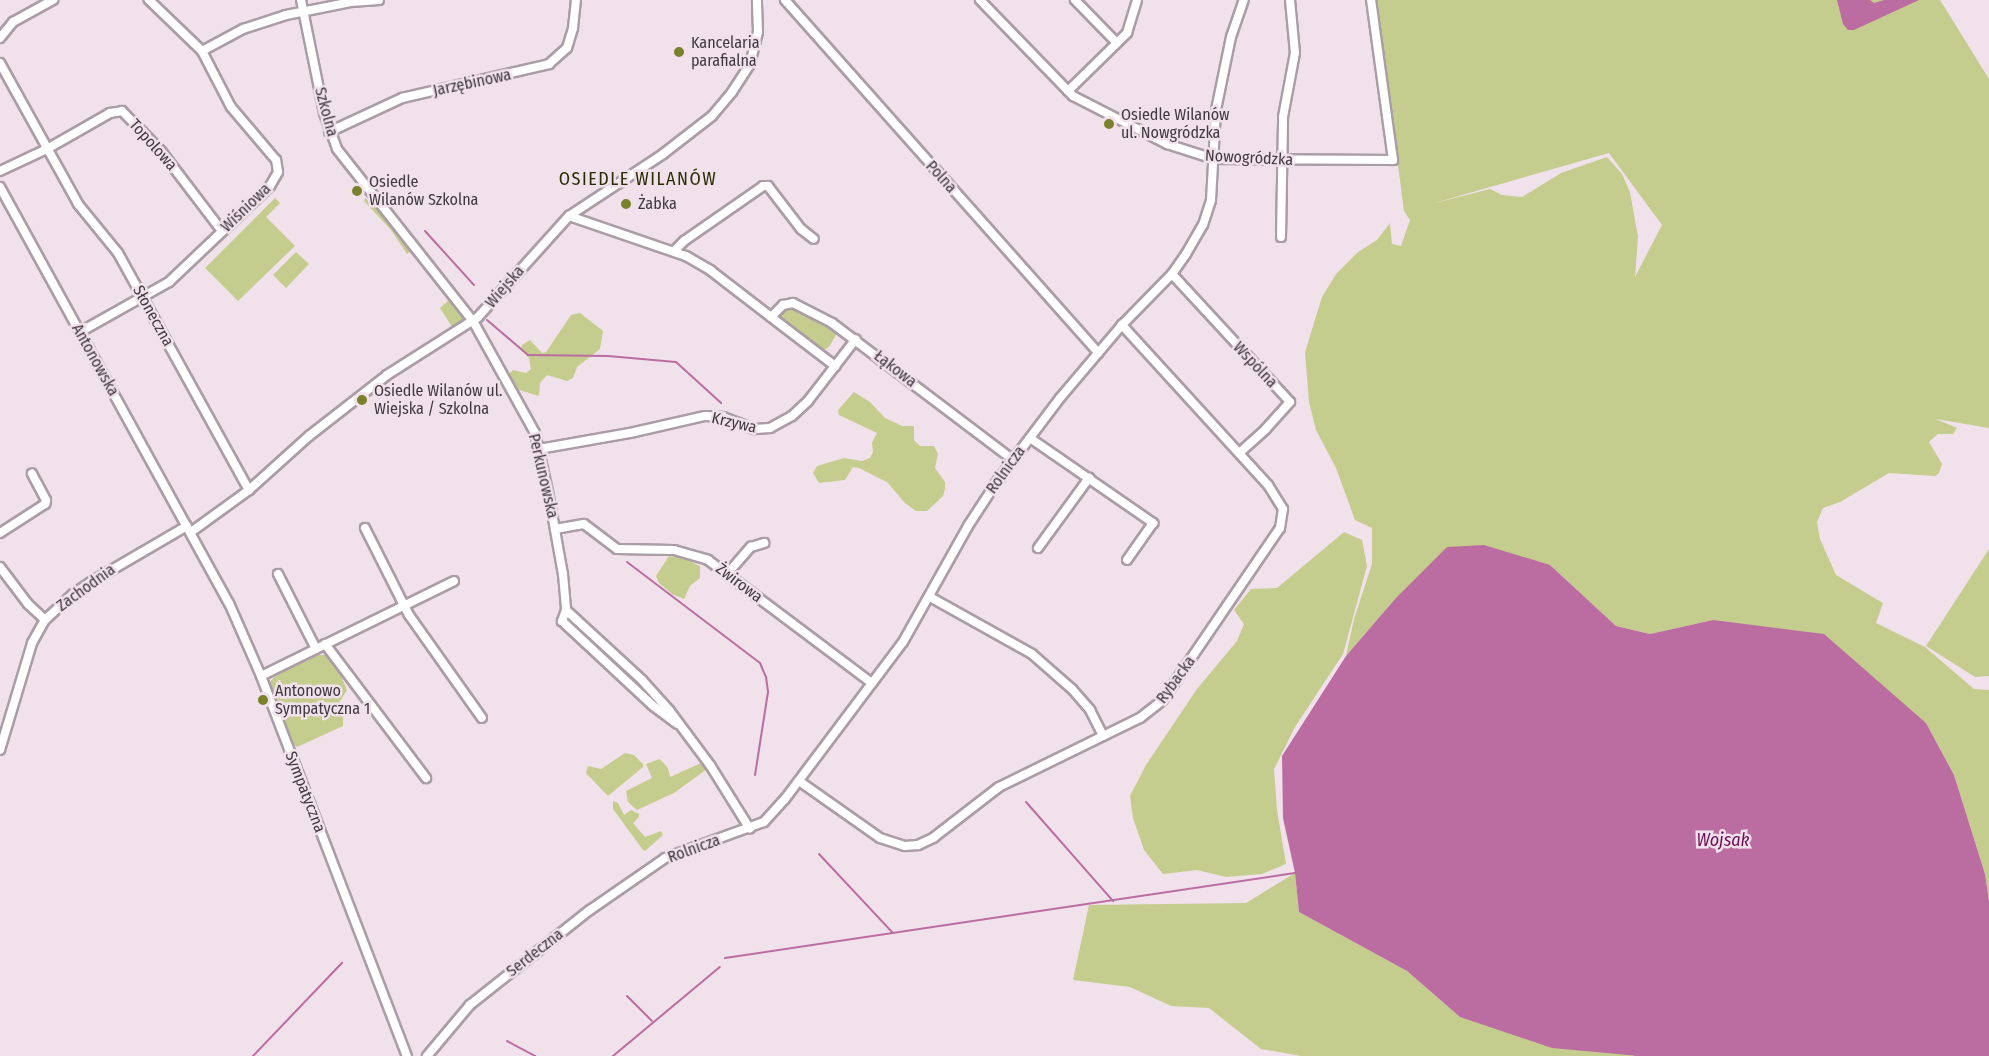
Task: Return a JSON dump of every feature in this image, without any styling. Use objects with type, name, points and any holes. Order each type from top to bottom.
[{"type":"street","points":[[0,38],[13,22],[53,0]]},
{"type":"street","name":"Wiśniowa","points":[[80,332],[143,299],[174,278],[274,181],[278,165],[231,107],[202,51],[149,0]]},
{"type":"street","name":"Szkolna","points":[[302,0],[329,132],[345,160],[473,321]]},
{"type":"street","points":[[202,51],[243,29],[304,10],[379,0]]},
{"type":"street","name":"Jarzębinowa","points":[[329,132],[402,98],[549,64],[567,48],[573,28],[576,0]]},
{"type":"street","name":"Wiejska","points":[[189,529],[249,490],[309,436],[394,370],[473,321],[569,216],[681,141],[723,104],[742,78],[754,51],[759,25],[757,0]]},
{"type":"street","name":"Polna","points":[[785,0],[1098,353]]},
{"type":"street","name":"Nowogródzka","points":[[980,0],[1068,91],[1089,106],[1152,137],[1214,159],[1393,160],[1371,0]]},
{"type":"street","points":[[1075,0],[1117,43]]},
{"type":"street","points":[[1068,91],[1129,29],[1137,0]]},
{"type":"street","name":"Rolnicza","points":[[655,864],[680,852],[750,829],[770,817],[903,642],[968,526],[1013,460],[1098,353],[1172,274],[1186,254],[1206,218],[1212,194],[1215,110],[1231,37],[1244,0]]},
{"type":"street","points":[[1281,237],[1283,117],[1295,53],[1290,0]]},
{"type":"street","name":"Słoneczna","points":[[0,63],[85,216],[113,245],[249,490]]},
{"type":"street","name":"Topolowa","points":[[0,171],[47,149],[110,112],[122,111],[161,151],[222,231]]},
{"type":"street","points":[[674,251],[684,241],[763,186],[768,186],[801,229],[814,239]]},
{"type":"street","name":"Antonowska","points":[[0,187],[189,529]]},
{"type":"street","points":[[569,216],[674,251],[710,270],[835,366]]},
{"type":"street","name":"Wspólna","points":[[1172,274],[1290,402],[1266,429],[1239,453]]},
{"type":"street","name":"Łąkowa","points":[[771,317],[783,305],[793,303],[856,339],[1013,460]]},
{"type":"street","name":"Perkunowska","points":[[473,321],[531,424],[539,449],[555,529],[566,610],[562,621],[569,630],[677,724],[710,765],[750,829]]},
{"type":"street","name":"Rybacka","points":[[799,781],[880,838],[905,846],[918,845],[933,838],[999,787],[1154,710],[1162,701],[1280,528],[1283,509],[1279,500],[1239,453],[1122,325]]},
{"type":"street","name":"Krzywa","points":[[539,449],[630,433],[705,416],[723,417],[755,429],[770,428],[802,408],[856,339]]},
{"type":"street","points":[[1030,438],[1153,523],[1127,560]]},
{"type":"street","points":[[0,533],[45,504],[46,500],[32,474]]},
{"type":"street","points":[[1038,548],[1089,478]]},
{"type":"street","name":"Żwirowa","points":[[555,529],[584,524],[617,549],[674,550],[708,560],[872,683]]},
{"type":"street","points":[[365,528],[403,605],[482,718]]},
{"type":"street","name":"Zachodnia","points":[[0,750],[32,643],[45,620],[91,582],[189,529]]},
{"type":"street","name":"Sympatyczna","points":[[189,529],[229,603],[261,676],[408,1056]]},
{"type":"street","points":[[728,573],[751,547],[764,543]]},
{"type":"street","points":[[0,567],[28,604],[45,620]]},
{"type":"street","points":[[278,573],[316,649]]},
{"type":"street","points":[[261,676],[454,581]]},
{"type":"street","points":[[930,597],[1032,654],[1072,689],[1090,710],[1103,736]]},
{"type":"street","points":[[325,644],[426,778]]},
{"type":"street","name":"Serdeczna","points":[[427,1056],[470,1005],[590,910],[655,864]]},
{"type":"green space","points":[[1376,0],[1940,0],[1989,79],[1989,428],[1936,419],[1957,428],[1953,434],[1938,434],[1929,442],[1942,464],[1939,473],[1935,476],[1889,473],[1840,502],[1823,508],[1817,522],[1820,539],[1836,575],[1883,603],[1876,623],[1925,647],[1974,689],[1989,690],[1989,901],[1985,874],[1954,775],[1926,723],[1889,693],[1713,620],[1650,634],[1616,626],[1550,565],[1395,599],[1346,656],[1354,619],[1372,564],[1372,528],[1355,520],[1336,468],[1316,430],[1309,402],[1305,352],[1322,297],[1336,274],[1358,252],[1377,240],[1390,223],[1392,244],[1401,246],[1410,220],[1404,211]],"holes":[[[1609,153],[1662,225],[1635,277],[1638,237],[1630,192],[1622,174],[1607,157],[1561,173],[1522,197],[1502,195],[1490,189],[1431,204]]]},
{"type":"green space","points":[[275,198],[280,203],[266,217],[295,246],[238,301],[205,268]]},
{"type":"green space","points":[[365,198],[378,209],[411,251],[407,254],[391,230],[364,201]]},
{"type":"green space","points":[[296,252],[309,264],[286,288],[273,275]]},
{"type":"green space","points":[[448,301],[452,301],[464,319],[454,330],[440,308]]},
{"type":"green space","points":[[795,307],[833,327],[836,335],[829,347],[824,350],[816,347],[779,319],[779,315],[784,310]]},
{"type":"green space","points":[[580,313],[603,331],[600,349],[577,367],[573,378],[567,381],[547,375],[540,383],[539,396],[519,390],[509,374],[513,370],[526,373],[531,369],[529,358],[521,350],[522,345],[530,340],[542,353],[546,352],[571,315]]},
{"type":"green space","points":[[854,392],[870,402],[885,418],[902,426],[914,426],[914,440],[920,446],[934,446],[938,454],[935,468],[945,482],[945,489],[943,496],[927,511],[916,511],[905,503],[887,482],[859,468],[853,467],[845,480],[819,483],[813,473],[817,466],[844,458],[862,461],[870,458],[873,452],[872,443],[877,433],[839,415],[838,410]]},
{"type":"green space","points":[[1344,532],[1362,540],[1367,566],[1343,654],[1295,727],[1274,769],[1277,810],[1286,864],[1262,874],[1226,877],[1197,870],[1163,874],[1144,850],[1133,818],[1130,796],[1146,765],[1197,689],[1237,641],[1244,624],[1234,610],[1251,589],[1277,588]]},
{"type":"green space","points":[[1989,549],[1989,676],[1975,677],[1926,646]]},
{"type":"green space","points":[[669,556],[683,558],[700,566],[700,578],[690,586],[684,599],[672,594],[659,583],[656,576]]},
{"type":"green space","points":[[315,655],[326,655],[337,667],[347,690],[337,706],[343,716],[343,726],[297,747],[290,741],[269,683],[274,677]]},
{"type":"green space","points":[[625,753],[634,755],[643,767],[608,796],[586,773],[588,766],[601,769]]},
{"type":"green space","points":[[660,759],[668,768],[670,777],[701,763],[707,769],[674,793],[637,810],[628,802],[626,791],[652,778],[646,764]]},
{"type":"green space","points":[[613,801],[618,803],[624,815],[631,810],[639,814],[633,823],[645,837],[661,831],[663,835],[645,851],[643,850],[613,809]]},
{"type":"green space","points":[[1295,873],[1299,912],[1407,971],[1460,1017],[1639,1056],[1301,1056],[1261,1049],[1209,1008],[1171,1006],[1130,987],[1073,980],[1089,905],[1246,903]]},
{"type":"water","points":[[1837,0],[1870,0],[1874,3],[1884,0],[1919,0],[1854,30],[1848,30],[1843,24]]},
{"type":"water","name":"Wojsak","points":[[1484,545],[1550,565],[1616,626],[1650,634],[1713,620],[1824,634],[1926,723],[1954,775],[1985,874],[1989,901],[1989,1056],[1639,1056],[1552,1048],[1460,1017],[1407,971],[1299,912],[1295,873],[1283,818],[1282,756],[1346,656],[1395,599],[1447,547]]},
{"type":"waterway","points":[[425,231],[474,285]]},
{"type":"waterway","points":[[487,320],[528,355],[608,356],[676,362],[721,403]]},
{"type":"waterway","points":[[627,562],[760,663],[766,677],[768,692],[755,775]]},
{"type":"waterway","points":[[1026,802],[1113,901]]},
{"type":"waterway","points":[[819,854],[893,933]]},
{"type":"waterway","points":[[725,958],[1295,873]]},
{"type":"waterway","points":[[253,1056],[342,963]]},
{"type":"waterway","points":[[613,1056],[720,967]]},
{"type":"waterway","points":[[627,996],[652,1021]]},
{"type":"waterway","points":[[507,1041],[535,1056]]},
{"type":"place","name":"Kancelaria parafialna","points":[[679,52]]},
{"type":"place","name":"Osiedle Wilanów ul. Nowgródzka","points":[[1109,124]]},
{"type":"place","name":"Osiedle Wilanów Szkolna","points":[[357,191]]},
{"type":"place","name":"Żabka","points":[[626,204]]},
{"type":"place","name":"Osiedle Wilanów ul. Wiejska / Szkolna","points":[[362,400]]},
{"type":"place","name":"Antonowo Sympatyczna 1","points":[[263,700]]},
{"type":"district","name":"OSIEDLE WILANÓW","points":[[638,179]]}]
